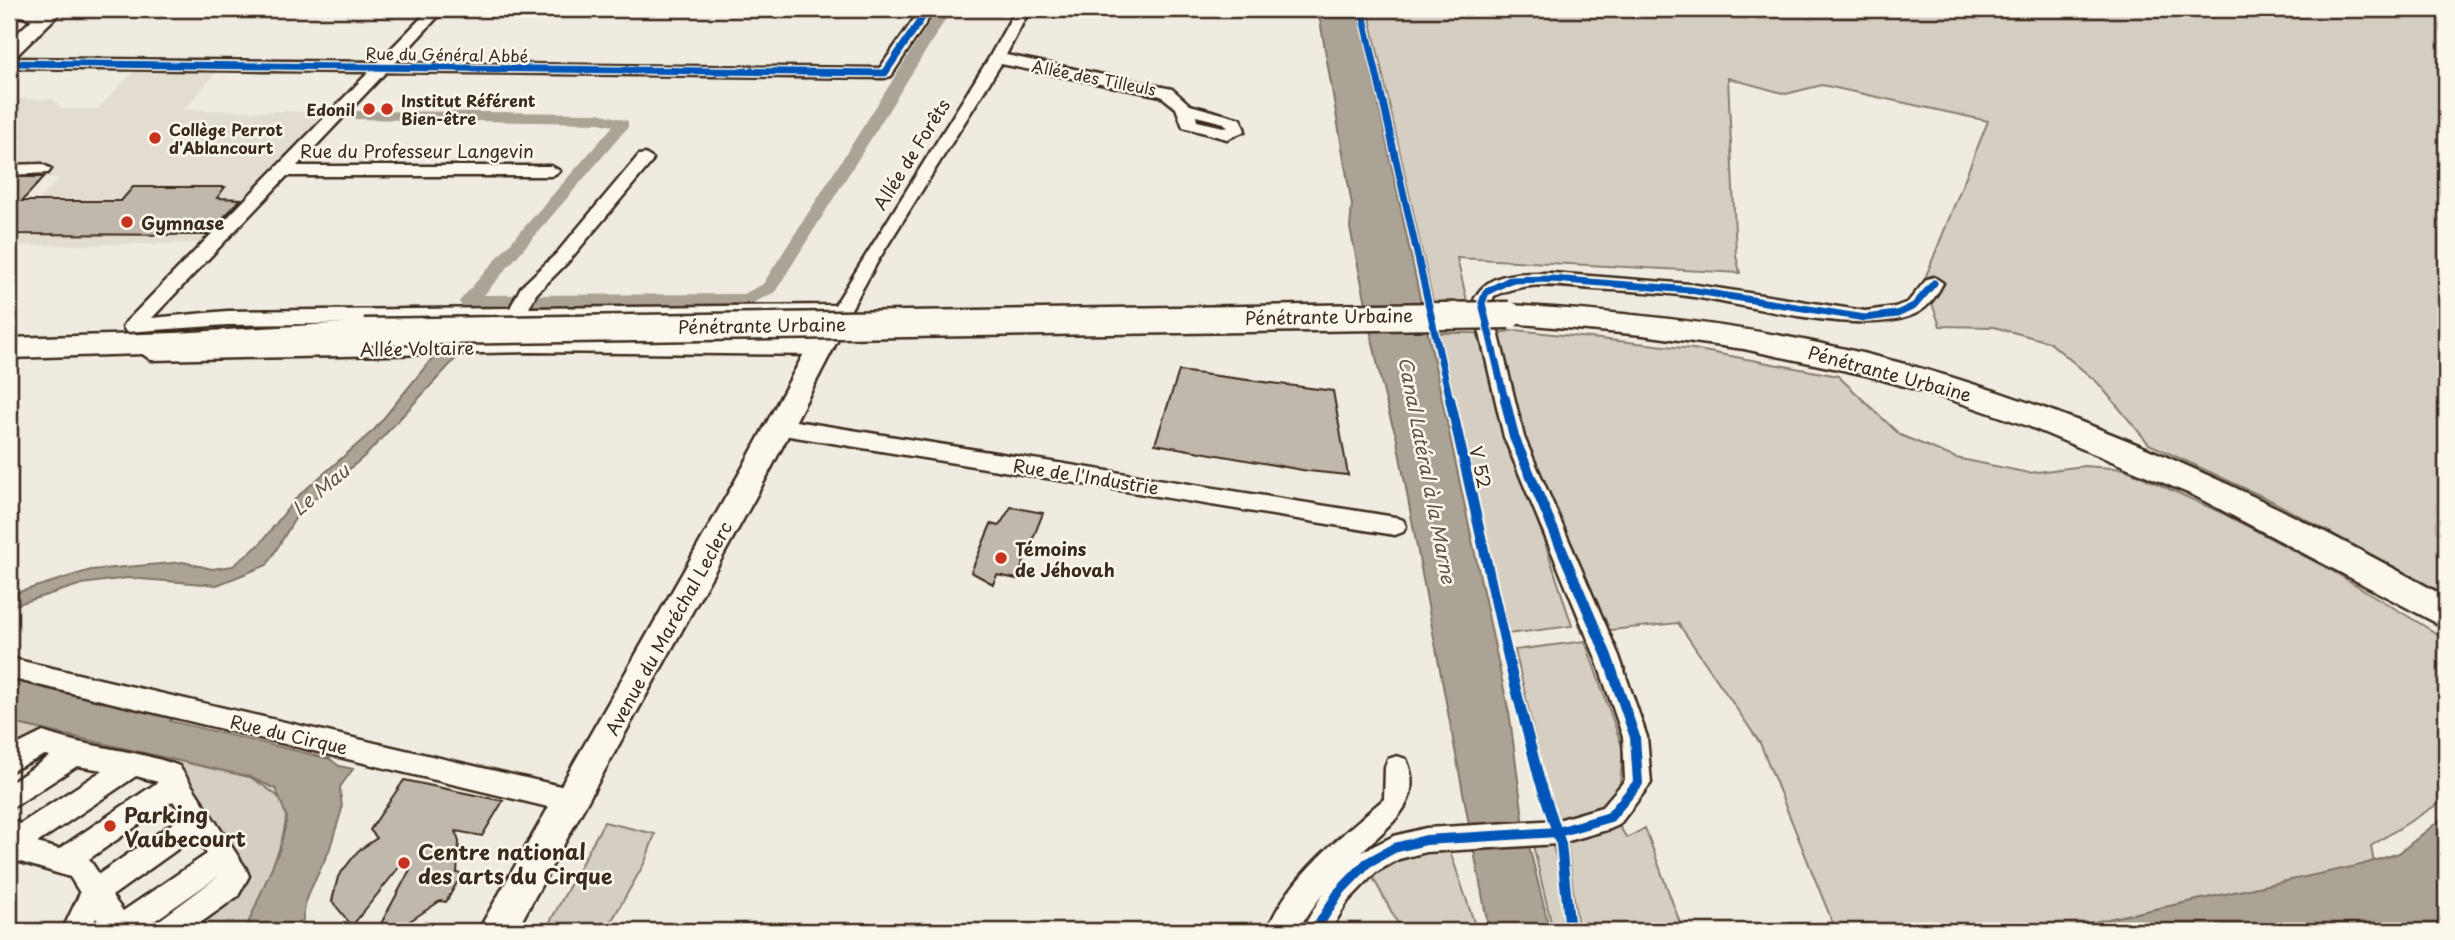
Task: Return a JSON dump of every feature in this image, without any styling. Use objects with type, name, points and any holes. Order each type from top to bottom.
[{"type":"main road","points":[[9,52],[49,13]]},
{"type":"main road","name":"Pénétrante Urbaine","points":[[363,332],[1509,315],[1636,324],[1737,337],[1861,363],[1961,391],[2070,428],[2174,472],[2306,536],[2446,614]]},
{"type":"main road","name":"Avenue du Maréchal Leclerc","points":[[496,931],[756,471],[777,426],[837,316]]},
{"type":"main road","name":"Allée Voltaire","points":[[12,341],[133,327],[363,332]]},
{"type":"main road","name":"Allée Voltaire","points":[[12,341],[176,343],[363,332]]},
{"type":"street","points":[[10,9],[49,13]]},
{"type":"street","points":[[133,327],[438,9]]},
{"type":"street","name":"Rue du Général Abbé","points":[[9,63],[885,74],[928,9]]},
{"type":"street","name":"Allée de Forêts","points":[[837,316],[997,58],[1023,9]]},
{"type":"street","name":"Allée des Tilleuls","points":[[997,58],[1166,92],[1186,109]]},
{"type":"street","points":[[522,303],[645,159]]},
{"type":"street","points":[[9,170],[42,169]]},
{"type":"street","name":"Rue du Professeur Langevin","points":[[283,171],[551,170]]},
{"type":"street","points":[[1315,931],[1339,892],[1367,863],[1394,848],[1445,839],[1558,832],[1610,817],[1638,783],[1635,737],[1607,656],[1514,437],[1482,303],[1486,292],[1510,280],[1552,279],[1690,290],[1865,318],[1892,315],[1913,308],[1927,299],[1934,283]]},
{"type":"street","name":"Allée Voltaire","points":[[133,327],[215,318],[522,303],[837,316]]},
{"type":"street","name":"Allée Voltaire","points":[[12,341],[30,354],[58,355],[530,345],[819,348]]},
{"type":"street","name":"Rue de l'Industrie","points":[[777,426],[1395,526]]},
{"type":"street","name":"Rue du Cirque","points":[[9,668],[569,800]]},
{"type":"street","points":[[9,761],[43,743],[74,754],[133,764],[170,774],[201,818],[236,876],[229,887],[167,931]]},
{"type":"street","points":[[9,797],[74,754]]},
{"type":"street","points":[[133,764],[13,836],[23,851],[79,867],[119,931],[225,856]]},
{"type":"street","points":[[1280,931],[1305,891],[1337,854],[1393,807],[1396,797],[1396,766]]},
{"type":"street","points":[[62,862],[178,783]]},
{"type":"street","points":[[75,931],[95,892],[201,818]]},
{"type":"shaded area","points":[[1368,9],[2446,9],[2446,595],[2270,500],[2149,444],[2098,383],[2049,342],[1994,327],[1940,326],[1924,281],[1988,121],[1822,85],[1786,94],[1728,78],[1736,255],[1740,273],[1457,258],[1467,301],[1433,302]]},
{"type":"shaded area","name":"Collège Perrot d'Ablancourt","points":[[136,69],[218,70],[184,110],[327,112],[201,243],[9,246],[9,234],[59,178],[35,177],[46,164],[9,163],[9,99],[53,99],[62,109],[98,109]]},
{"type":"shaded area","points":[[1516,330],[1693,349],[1838,376],[1900,435],[1956,458],[2029,473],[2084,466],[2125,469],[2224,514],[2329,569],[2446,639],[2446,794],[2438,804],[2371,846],[2376,876],[2089,931],[1836,931],[1760,743],[1678,623],[1582,633],[1517,428],[1492,334]]},
{"type":"shaded area","points":[[1431,333],[1477,333],[1572,626],[1499,635]]},
{"type":"shaded area","points":[[1585,641],[1623,749],[1620,784],[1604,808],[1560,820],[1543,773],[1515,650]]},
{"type":"shaded area","points":[[9,722],[250,777],[269,789],[284,804],[284,831],[273,867],[245,931],[177,931],[247,880],[190,791],[77,749],[9,757]]},
{"type":"shaded area","points":[[604,822],[655,834],[645,862],[606,931],[545,931]]},
{"type":"shaded area","points":[[1617,823],[1627,838],[1645,828],[1683,931],[1578,931],[1567,841]]},
{"type":"shaded area","points":[[1552,843],[1562,887],[1560,931],[1553,931],[1533,845]]},
{"type":"shaded area","points":[[1448,845],[1477,931],[1402,931],[1371,874],[1404,854]]},
{"type":"water","points":[[1318,9],[1358,9],[1421,303],[1366,303],[1350,228],[1352,205]]},
{"type":"water","name":"Canal Latéral à la Marne","points":[[1427,329],[1510,718],[1524,826],[1550,931],[1489,931],[1396,435],[1384,396],[1370,330]]},
{"type":"water","points":[[459,355],[367,454],[299,512],[267,565],[217,585],[127,578],[82,584],[9,607],[9,595],[91,570],[183,562],[212,569],[233,566],[259,545],[297,497],[374,430],[434,356]]},
{"type":"water","points":[[9,678],[173,717],[170,721],[330,759],[339,766],[353,769],[340,787],[342,809],[329,851],[306,899],[301,931],[245,931],[280,848],[287,818],[276,789],[250,777],[9,722]]},
{"type":"water","points":[[2446,815],[2446,931],[2052,931],[2361,865],[2399,853]]},
{"type":"building","name":"Gymnase","points":[[9,177],[44,177],[22,201],[121,201],[133,187],[225,187],[217,198],[241,199],[207,235],[9,234]]},
{"type":"building","points":[[1179,371],[1333,391],[1348,475],[1308,471],[1155,444]]},
{"type":"building","name":"Témoins de Jéhovah","points":[[1011,507],[1043,513],[1017,579],[997,575],[993,584],[971,572],[991,524],[999,526]]},
{"type":"building","name":"Centre national des arts du Cirque","points":[[404,780],[503,801],[482,836],[456,831],[459,842],[457,873],[462,874],[446,902],[440,901],[395,931],[377,931],[412,866],[404,861],[352,926],[332,901],[338,877],[358,851],[377,838],[370,830]]},
{"type":"waterway","points":[[485,301],[747,300],[769,288],[945,9]]},
{"type":"waterway","name":"Le Mau","points":[[351,115],[599,118],[623,124],[468,302],[485,301]]},
{"type":"waterway","name":"Le Mau","points":[[480,309],[485,301]]},
{"type":"cycle path","points":[[9,63],[885,73],[928,9]]},
{"type":"cycle path","name":"V 52","points":[[1362,9],[1510,666],[1539,778],[1561,844],[1566,870],[1570,931]]},
{"type":"cycle path","points":[[1315,931],[1339,892],[1367,863],[1394,848],[1426,840],[1558,832],[1610,817],[1638,783],[1635,737],[1607,656],[1514,437],[1482,303],[1486,292],[1510,280],[1552,279],[1690,290],[1865,318],[1906,311],[1922,301],[1934,283]]},
{"type":"place","name":"Edonil","points":[[369,109]]},
{"type":"place","name":"Institut Référent Bien-être","points":[[387,109]]},
{"type":"place","name":"Collège Perrot d'Ablancourt","points":[[155,138]]},
{"type":"place","name":"Gymnase","points":[[127,222]]},
{"type":"place","name":"Témoins de Jéhovah","points":[[1001,558]]},
{"type":"place","name":"Parking Vaubecourt","points":[[110,826]]},
{"type":"place","name":"Centre national des arts du Cirque","points":[[404,863]]}]
